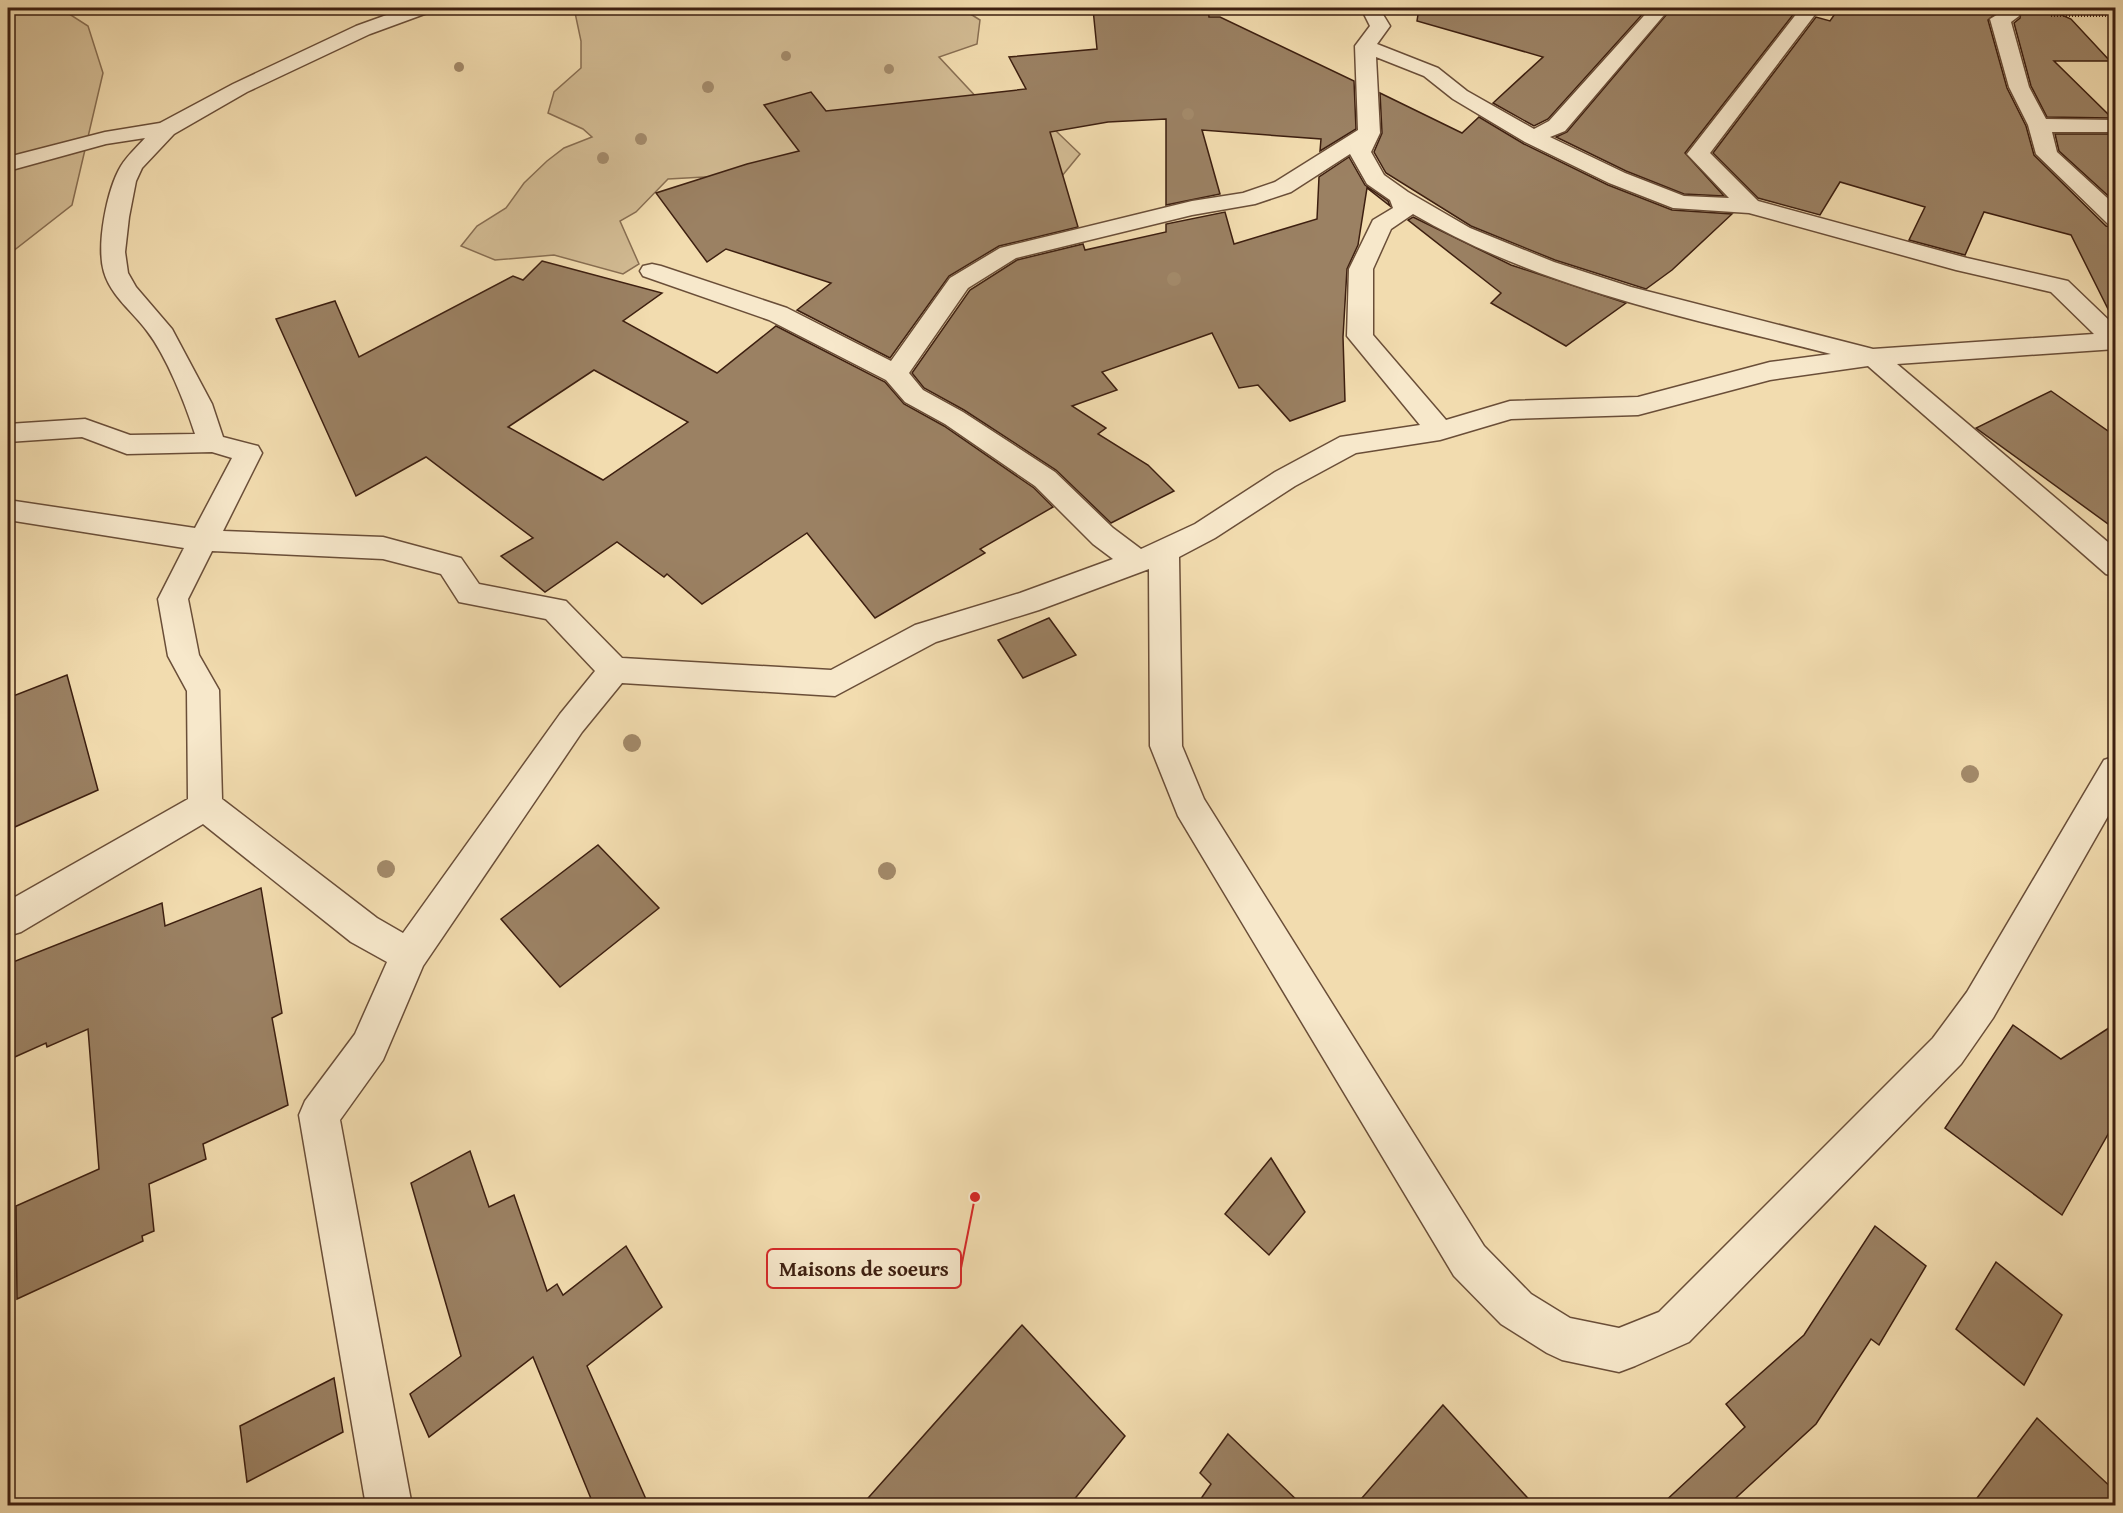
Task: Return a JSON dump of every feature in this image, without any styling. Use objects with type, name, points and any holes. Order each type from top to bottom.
[{"type":"street","points":[[212,443],[199,404],[159,329],[126,291],[116,273],[112,252],[125,182],[132,166],[166,129],[240,88],[363,30],[423,8]]},
{"type":"street","points":[[1370,8],[1380,26],[1365,46],[1369,133],[1360,152],[1375,179],[1400,197],[1462,233],[1546,267],[1623,293],[1873,357],[2115,566]]},
{"type":"street","points":[[1533,137],[1557,126],[1661,8]]},
{"type":"street","points":[[1750,206],[1698,154],[1811,8]]},
{"type":"street","points":[[2005,13],[2019,87],[2039,125],[2047,154],[2115,219]]},
{"type":"street","points":[[1365,46],[1431,72],[1460,95],[1533,137],[1617,178],[1681,203],[1750,206],[1964,265],[2059,286],[2115,341]]},
{"type":"street","points":[[2039,125],[2115,126]]},
{"type":"street","points":[[8,164],[105,138],[166,129]]},
{"type":"street","points":[[895,374],[959,283],[1008,253],[1274,190],[1369,133]]},
{"type":"street","points":[[1400,197],[1406,210],[1382,225],[1361,269],[1360,336],[1440,431]]},
{"type":"street","points":[[652,271],[778,314],[895,374],[914,396],[954,417],[1046,479],[1103,536],[1150,557]]},
{"type":"street","points":[[8,510],[131,531],[202,540],[291,546],[382,548],[452,566],[470,594],[555,609],[614,670],[835,683],[926,633],[1028,602],[1150,557],[1205,531],[1285,478],[1350,444],[1440,431],[1510,410],[1638,406],[1770,371],[1873,357],[2115,341]]},
{"type":"street","points":[[8,433],[85,428],[127,444],[212,443],[248,453],[172,598],[184,656],[203,690],[205,806]]},
{"type":"street","points":[[1150,557],[1166,746],[1190,806],[1469,1260],[1516,1309],[1562,1338],[1619,1350],[1674,1327],[1947,1051],[1980,1005],[2115,770]]},
{"type":"street","points":[[389,1506],[319,1115],[369,1047],[409,955],[571,723],[614,670]]},
{"type":"street","points":[[8,920],[205,806]]},
{"type":"street","points":[[205,806],[364,930],[409,955]]},
{"type":"path","points":[[2005,13],[2115,16]]},
{"type":"shaded area","points":[[8,8],[60,8],[88,26],[103,73],[72,205],[8,255]]},
{"type":"shaded area","points":[[574,8],[961,8],[980,20],[977,44],[939,57],[981,102],[1033,109],[1080,154],[1048,193],[723,176],[668,179],[636,212],[620,221],[639,264],[623,274],[554,255],[495,260],[461,246],[477,226],[506,208],[524,183],[547,161],[564,148],[592,137],[583,129],[548,113],[554,92],[581,68],[581,41]]},
{"type":"building","points":[[1208,8],[1209,17],[1220,17],[1354,81],[1356,129],[1320,151],[1321,139],[1202,130],[1220,194],[1166,205],[1166,119],[1108,122],[1050,132],[1078,227],[999,246],[949,276],[890,358],[797,310],[831,283],[726,249],[707,262],[656,193],[747,164],[799,151],[764,105],[811,92],[826,111],[1026,89],[1009,57],[1097,49],[1093,9]]},
{"type":"building","points":[[1419,8],[1648,8],[1548,119],[1534,126],[1493,103],[1543,57],[1417,21]]},
{"type":"building","points":[[1672,8],[1784,8],[1796,11],[1685,153],[1724,196],[1684,194],[1626,171],[1556,137],[1567,132]]},
{"type":"building","points":[[1839,8],[1999,8],[1998,12],[1988,20],[2007,88],[2026,126],[2034,155],[2106,226],[2115,228],[2115,323],[2071,235],[1984,212],[1965,255],[1909,240],[1925,207],[1840,182],[1820,215],[1758,198],[1713,153],[1816,17],[1830,21]]},
{"type":"building","points":[[2022,8],[2046,8],[2071,19],[2110,61],[2054,61],[2112,118],[2047,117],[2031,86],[2014,23],[2020,18]]},
{"type":"building","points":[[1380,93],[1462,133],[1479,117],[1524,144],[1608,185],[1672,210],[1732,214],[1672,270],[1646,289],[1555,260],[1471,226],[1386,173],[1374,152],[1382,133]]},
{"type":"building","points":[[2055,134],[2115,134],[2115,202],[2059,151]]},
{"type":"building","points":[[1349,157],[1365,185],[1388,201],[1390,206],[1367,188],[1358,245],[1347,269],[1343,337],[1345,401],[1290,421],[1258,385],[1239,388],[1212,333],[1102,372],[1117,390],[1072,406],[1106,428],[1098,434],[1148,465],[1174,491],[1111,523],[1056,470],[964,410],[924,388],[912,373],[970,290],[1017,260],[1083,244],[1085,250],[1166,232],[1166,224],[1225,212],[1234,244],[1317,219],[1319,177]]},
{"type":"building","points":[[1413,217],[1511,265],[1626,303],[1566,346],[1491,303],[1501,293],[1408,220]]},
{"type":"building","points":[[542,261],[662,293],[623,321],[717,373],[776,326],[885,382],[904,404],[944,426],[1034,488],[1053,507],[980,549],[985,553],[875,618],[807,533],[702,604],[667,574],[664,577],[617,542],[545,592],[501,556],[533,538],[426,457],[356,496],[276,319],[335,301],[359,357],[513,276],[523,280]],"holes":[[[594,370],[688,422],[603,480],[508,427]]]},
{"type":"building","points":[[2051,391],[2115,436],[2115,529],[1976,428]]},
{"type":"building","points":[[1049,618],[1076,655],[1023,678],[998,640]]},
{"type":"building","points":[[67,675],[98,790],[8,830],[8,698]]},
{"type":"building","points":[[598,845],[659,908],[560,987],[501,919]]},
{"type":"building","points":[[261,888],[282,1013],[272,1018],[288,1105],[203,1144],[206,1159],[149,1184],[154,1231],[142,1236],[143,1241],[17,1299],[16,1206],[99,1169],[88,1029],[47,1047],[46,1043],[8,1060],[8,964],[162,903],[165,926]]},
{"type":"building","points":[[2115,1024],[2115,1122],[2062,1215],[1945,1128],[2013,1025],[2061,1059]]},
{"type":"building","points":[[470,1151],[489,1207],[514,1195],[547,1291],[557,1284],[563,1295],[626,1246],[662,1307],[587,1366],[649,1506],[594,1506],[533,1357],[429,1437],[410,1394],[461,1356],[411,1183]]},
{"type":"building","points":[[1271,1158],[1305,1212],[1269,1255],[1225,1214]]},
{"type":"building","points":[[1875,1226],[1926,1266],[1879,1345],[1871,1339],[1816,1424],[1727,1506],[1660,1506],[1745,1427],[1726,1404],[1804,1335]]},
{"type":"building","points":[[1996,1262],[2062,1315],[2024,1385],[1956,1329]]},
{"type":"building","points":[[1022,1325],[1125,1436],[1069,1506],[861,1506]]},
{"type":"building","points":[[334,1378],[343,1432],[247,1482],[240,1426]]},
{"type":"building","points":[[1443,1405],[1535,1506],[1355,1506]]},
{"type":"building","points":[[2037,1418],[2115,1491],[2115,1506],[1971,1506]]},
{"type":"building","points":[[1228,1434],[1303,1506],[1196,1506],[1211,1484],[1200,1473]]},
{"type":"place","name":"Maisons de soeurs","points":[[975,1197]]}]
